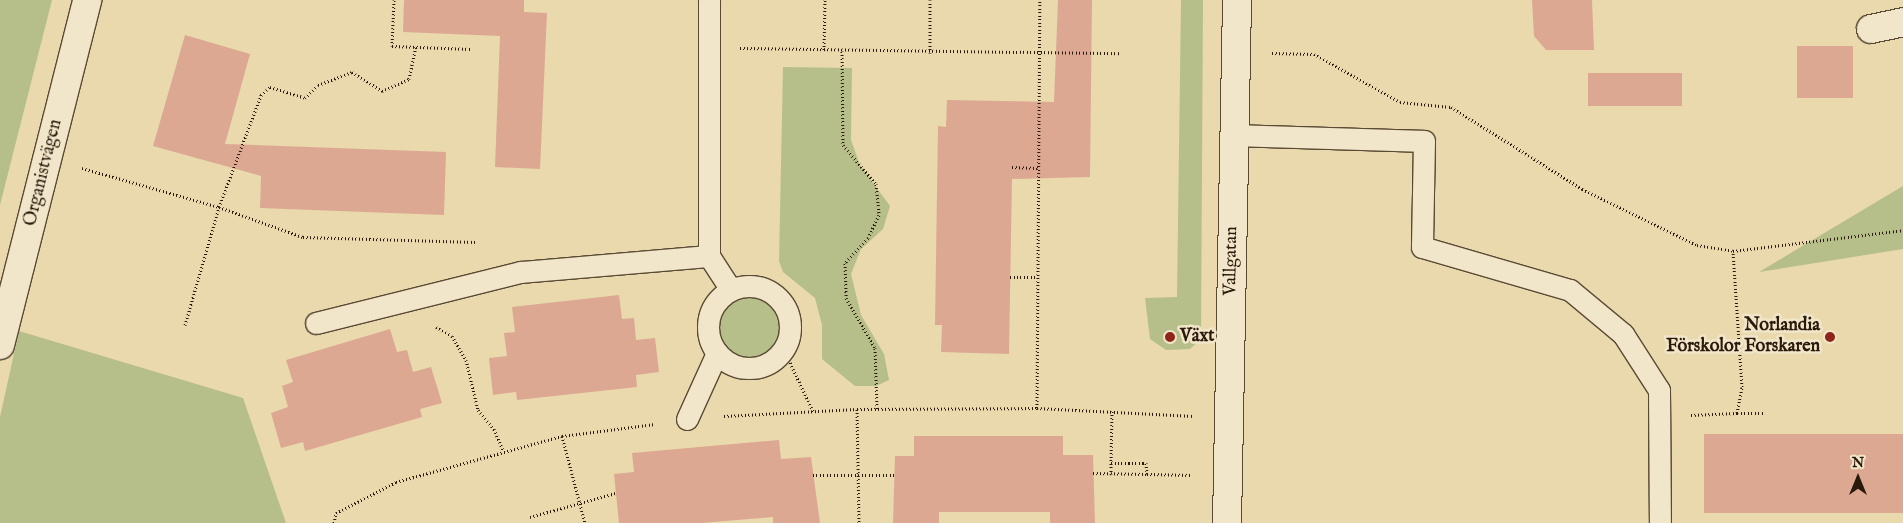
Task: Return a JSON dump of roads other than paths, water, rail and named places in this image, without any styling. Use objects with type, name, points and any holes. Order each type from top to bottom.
[{"type":"street","name":"Organistvägen","points":[[0,345],[87,0]]},
{"type":"street","name":"Vallgatan","points":[[1227,523],[1237,0]]},
{"type":"street","points":[[1872,29],[1903,22]]},
{"type":"lane","points":[[709,0],[710,256],[730,288]]},
{"type":"lane","points":[[1234,135],[1424,141],[1422,247],[1570,290],[1623,334],[1658,390],[1660,523]]},
{"type":"lane","points":[[316,323],[521,272],[710,256]]},
{"type":"lane","points":[[751,285],[772,292],[787,309],[790,332],[784,350],[766,366],[740,369],[716,355],[706,325],[712,304],[730,288],[751,285]]},
{"type":"lane","points":[[687,419],[716,355]]},
{"type":"place","name":"Växt","points":[[1170,337]]},
{"type":"place","name":"Norlandia Förskolor Forskaren","points":[[1830,337]]}]
